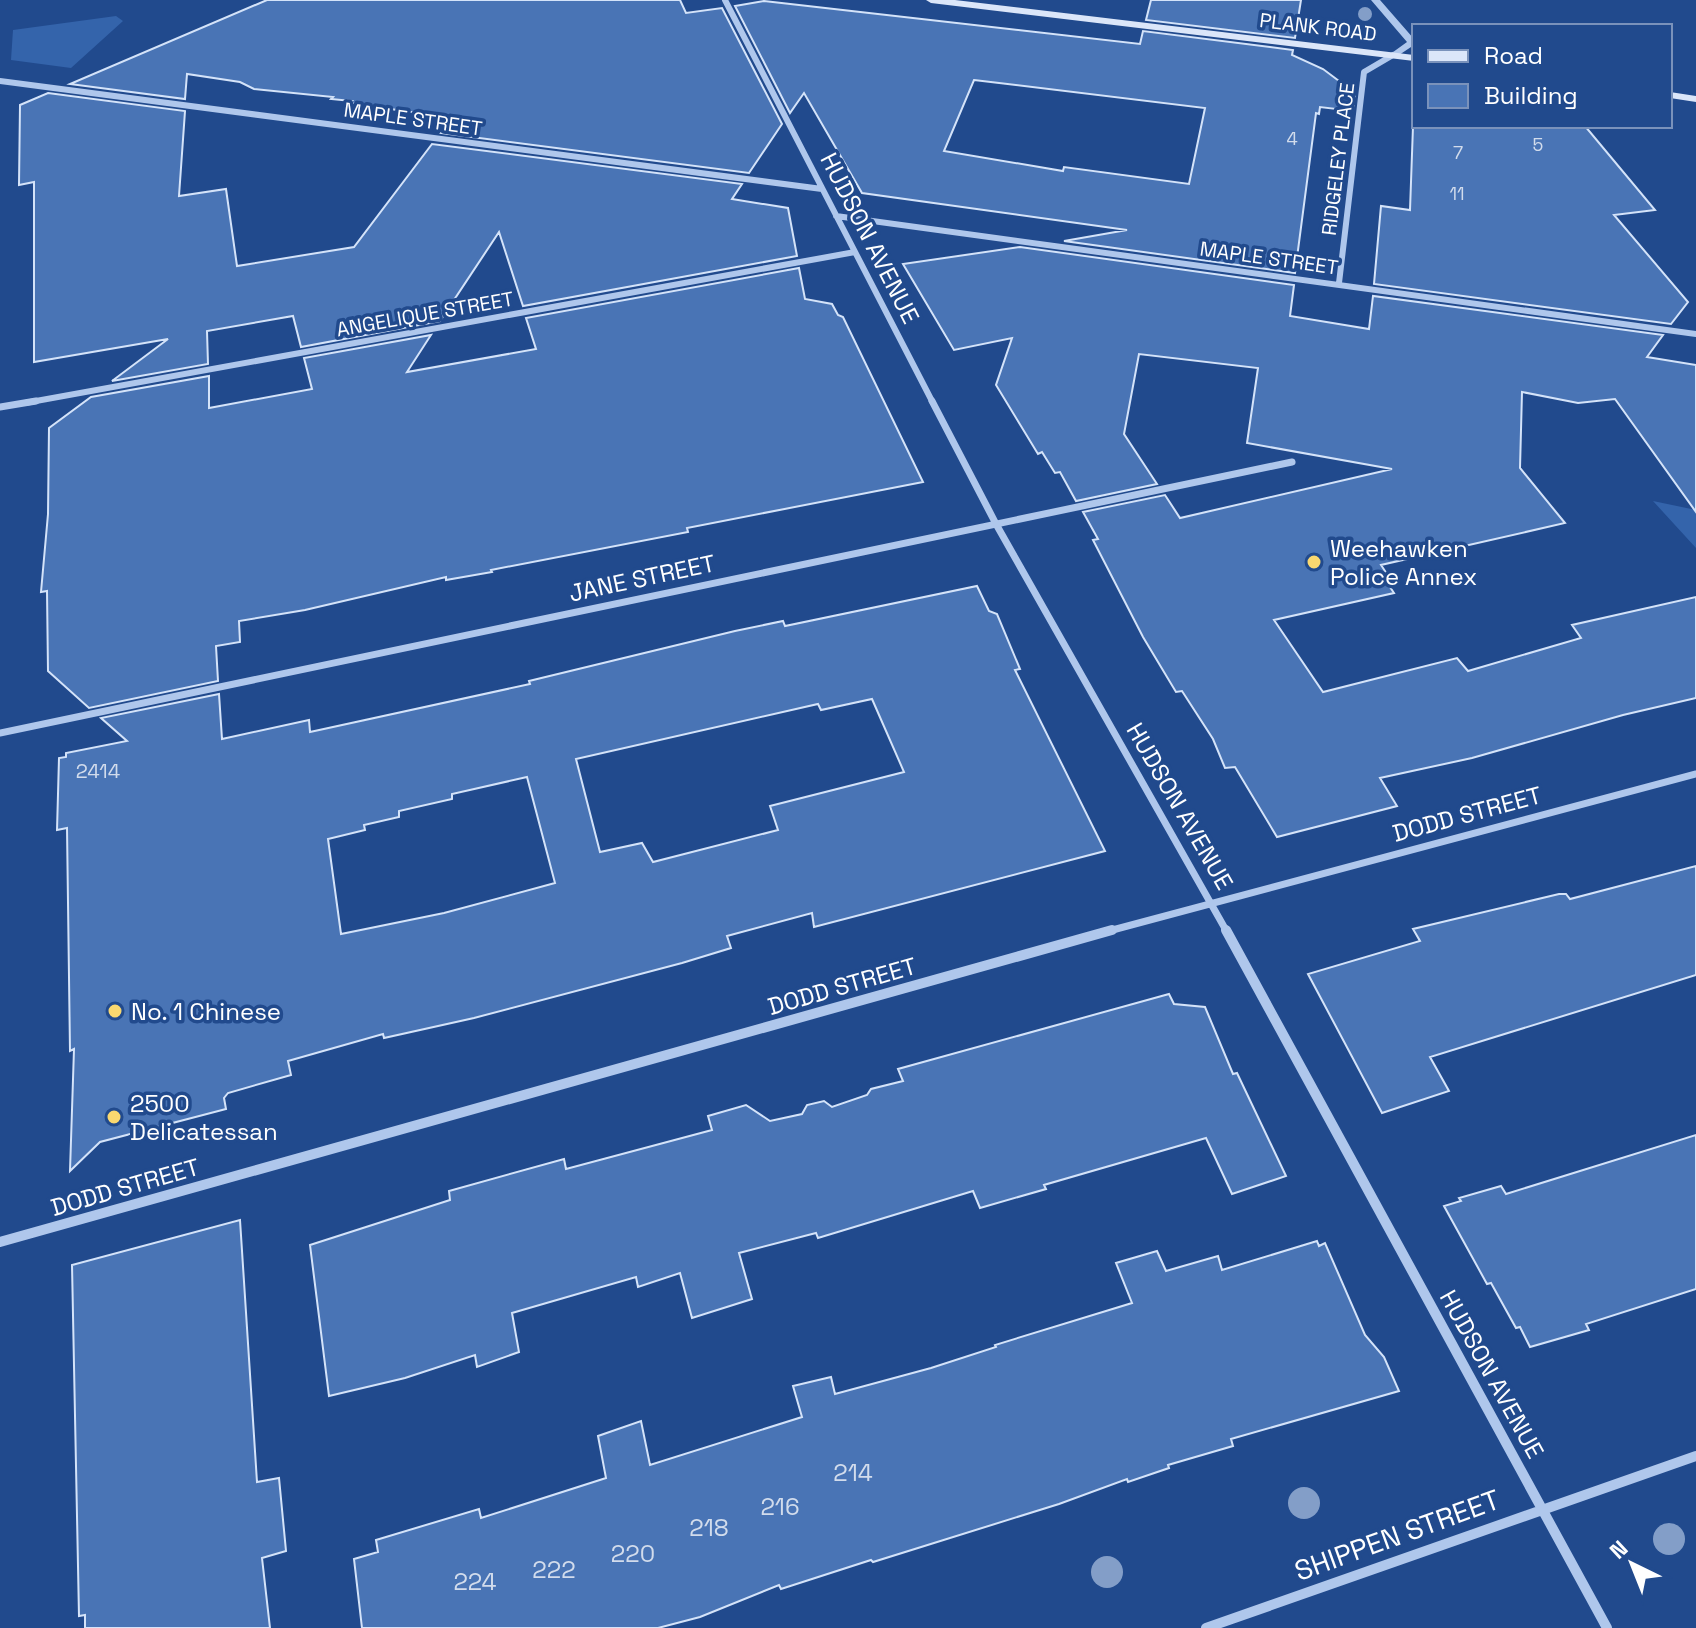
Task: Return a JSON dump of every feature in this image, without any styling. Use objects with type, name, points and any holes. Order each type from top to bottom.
[{"type":"main road","name":"PLANK ROAD","points":[[931,0],[1412,58]]},
{"type":"main road","points":[[1672,95],[1696,99]]},
{"type":"street","name":"HUDSON AVENUE","points":[[725,0],[996,524],[1211,902],[1607,1628]]},
{"type":"street","points":[[1375,0],[1412,42],[1393,55]]},
{"type":"street","name":"RIDGELEY PLACE","points":[[1339,283],[1364,72],[1393,55]]},
{"type":"street","name":"MAPLE STREET","points":[[0,81],[822,189]]},
{"type":"street","name":"MAPLE STREET","points":[[836,216],[1696,334]]},
{"type":"street","name":"ANGELIQUE STREET","points":[[0,407],[855,252]]},
{"type":"street","name":"JANE STREET","points":[[0,733],[1292,462]]},
{"type":"street","name":"DODD STREET","points":[[0,1242],[1211,902],[1696,774]]},
{"type":"street","name":"SHIPPEN STREET","points":[[1206,1628],[1696,1456]]},
{"type":"shaded area","points":[[116,16],[123,21],[71,68],[11,60],[13,30]]},
{"type":"shaded area","points":[[1653,501],[1696,510],[1696,548]]},
{"type":"building","points":[[267,0],[680,0],[686,13],[722,8],[782,124],[749,173],[441,133],[452,118],[350,103],[352,101],[331,99],[333,97],[254,89],[240,82],[187,74],[185,99],[70,84]]},
{"type":"building","points":[[1151,0],[1301,0],[1295,38],[1146,20]]},
{"type":"building","points":[[764,1],[1140,44],[1143,31],[1293,50],[1292,55],[1323,69],[1355,93],[1353,111],[1320,107],[1319,114],[1316,113],[1295,273],[1064,241],[1127,230],[862,193],[804,93],[790,113],[735,6]],"holes":[[[974,80],[1205,108],[1189,184],[1064,167],[1063,171],[944,151]]]},
{"type":"building","points":[[48,93],[185,111],[179,196],[226,189],[237,266],[354,247],[432,144],[742,184],[732,199],[788,208],[797,256],[523,306],[499,232],[440,321],[301,347],[293,316],[207,331],[208,364],[112,381],[168,339],[34,362],[34,182],[19,185],[20,105]]},
{"type":"building","points":[[1413,128],[1587,128],[1655,210],[1614,215],[1688,302],[1671,324],[1374,284],[1381,206],[1410,210]]},
{"type":"building","points":[[1020,247],[1294,285],[1290,316],[1369,329],[1373,296],[1663,335],[1647,357],[1696,365],[1696,512],[1615,399],[1578,403],[1522,392],[1520,468],[1565,523],[1381,565],[1387,574],[1382,575],[1394,593],[1274,620],[1323,692],[1457,658],[1468,671],[1581,638],[1572,625],[1696,597],[1696,698],[1623,715],[1472,758],[1380,778],[1397,806],[1277,837],[1235,767],[1225,768],[1213,739],[1182,691],[1176,692],[1143,637],[1093,540],[1098,539],[1083,512],[1165,495],[1180,518],[1392,469],[1247,443],[1258,368],[1139,354],[1124,434],[1157,484],[1076,501],[1060,472],[1055,473],[1042,452],[1038,454],[996,385],[1012,338],[954,350],[903,264]]},
{"type":"building","points":[[799,268],[805,299],[832,304],[838,315],[843,317],[923,482],[239,621],[240,642],[216,646],[218,681],[89,708],[48,671],[47,591],[41,592],[48,514],[49,428],[91,397],[209,376],[209,408],[312,389],[304,358],[431,335],[407,372],[536,349],[526,318]]},
{"type":"building","points":[[977,586],[989,611],[997,614],[1020,669],[1015,670],[1105,851],[814,927],[812,913],[727,936],[731,948],[682,963],[474,1018],[384,1038],[383,1034],[288,1061],[291,1075],[228,1093],[224,1098],[226,1109],[100,1142],[70,1171],[74,1049],[70,1051],[67,828],[57,830],[59,758],[66,757],[66,753],[127,741],[101,718],[219,694],[222,739],[309,720],[310,732],[530,684],[529,681],[735,631],[783,621],[785,626]],"holes":[[[872,699],[904,772],[770,806],[778,830],[653,862],[642,843],[600,852],[576,759],[818,704],[821,710]],[[527,777],[555,883],[444,913],[341,934],[328,839],[365,830],[364,825],[399,817],[399,811],[452,799],[452,794]]]},
{"type":"building","points":[[1696,866],[1696,975],[1430,1057],[1449,1091],[1382,1113],[1308,974],[1420,941],[1413,929],[1559,894],[1566,894],[1570,899]]},
{"type":"building","points":[[1169,994],[1174,1004],[1205,1007],[1233,1074],[1237,1073],[1286,1176],[1232,1194],[1206,1138],[1044,1185],[1046,1189],[980,1208],[973,1191],[818,1238],[816,1233],[739,1253],[752,1299],[692,1318],[680,1273],[638,1287],[636,1277],[512,1313],[519,1352],[477,1367],[475,1355],[405,1378],[329,1396],[310,1245],[450,1200],[449,1191],[564,1159],[566,1169],[712,1130],[708,1116],[746,1105],[770,1121],[802,1114],[807,1105],[824,1101],[832,1107],[867,1095],[871,1089],[903,1081],[898,1069]]},
{"type":"building","points":[[1696,1135],[1696,1289],[1586,1324],[1589,1330],[1530,1347],[1491,1283],[1487,1284],[1444,1206],[1461,1201],[1459,1198],[1501,1186],[1506,1194]]},
{"type":"building","points":[[240,1220],[257,1482],[279,1478],[286,1551],[262,1558],[270,1628],[85,1628],[85,1615],[79,1616],[72,1265]]},
{"type":"building","points":[[1317,1241],[1319,1246],[1325,1243],[1365,1335],[1384,1357],[1399,1391],[1231,1439],[1233,1446],[1168,1465],[1169,1468],[1128,1482],[1127,1479],[1059,1504],[873,1562],[871,1560],[781,1589],[779,1585],[700,1617],[658,1628],[362,1628],[354,1559],[378,1552],[376,1540],[479,1509],[481,1518],[606,1478],[598,1436],[641,1421],[650,1465],[802,1417],[793,1386],[831,1377],[835,1394],[931,1368],[1132,1303],[1116,1263],[1157,1251],[1166,1271],[1218,1256],[1222,1270]]},
{"type":"place","name":"Weehawken Police Annex","points":[[1314,562]]},
{"type":"place","name":"No. 1 Chinese","points":[[115,1011]]},
{"type":"place","name":"2500 Delicatessan","points":[[114,1117]]}]
